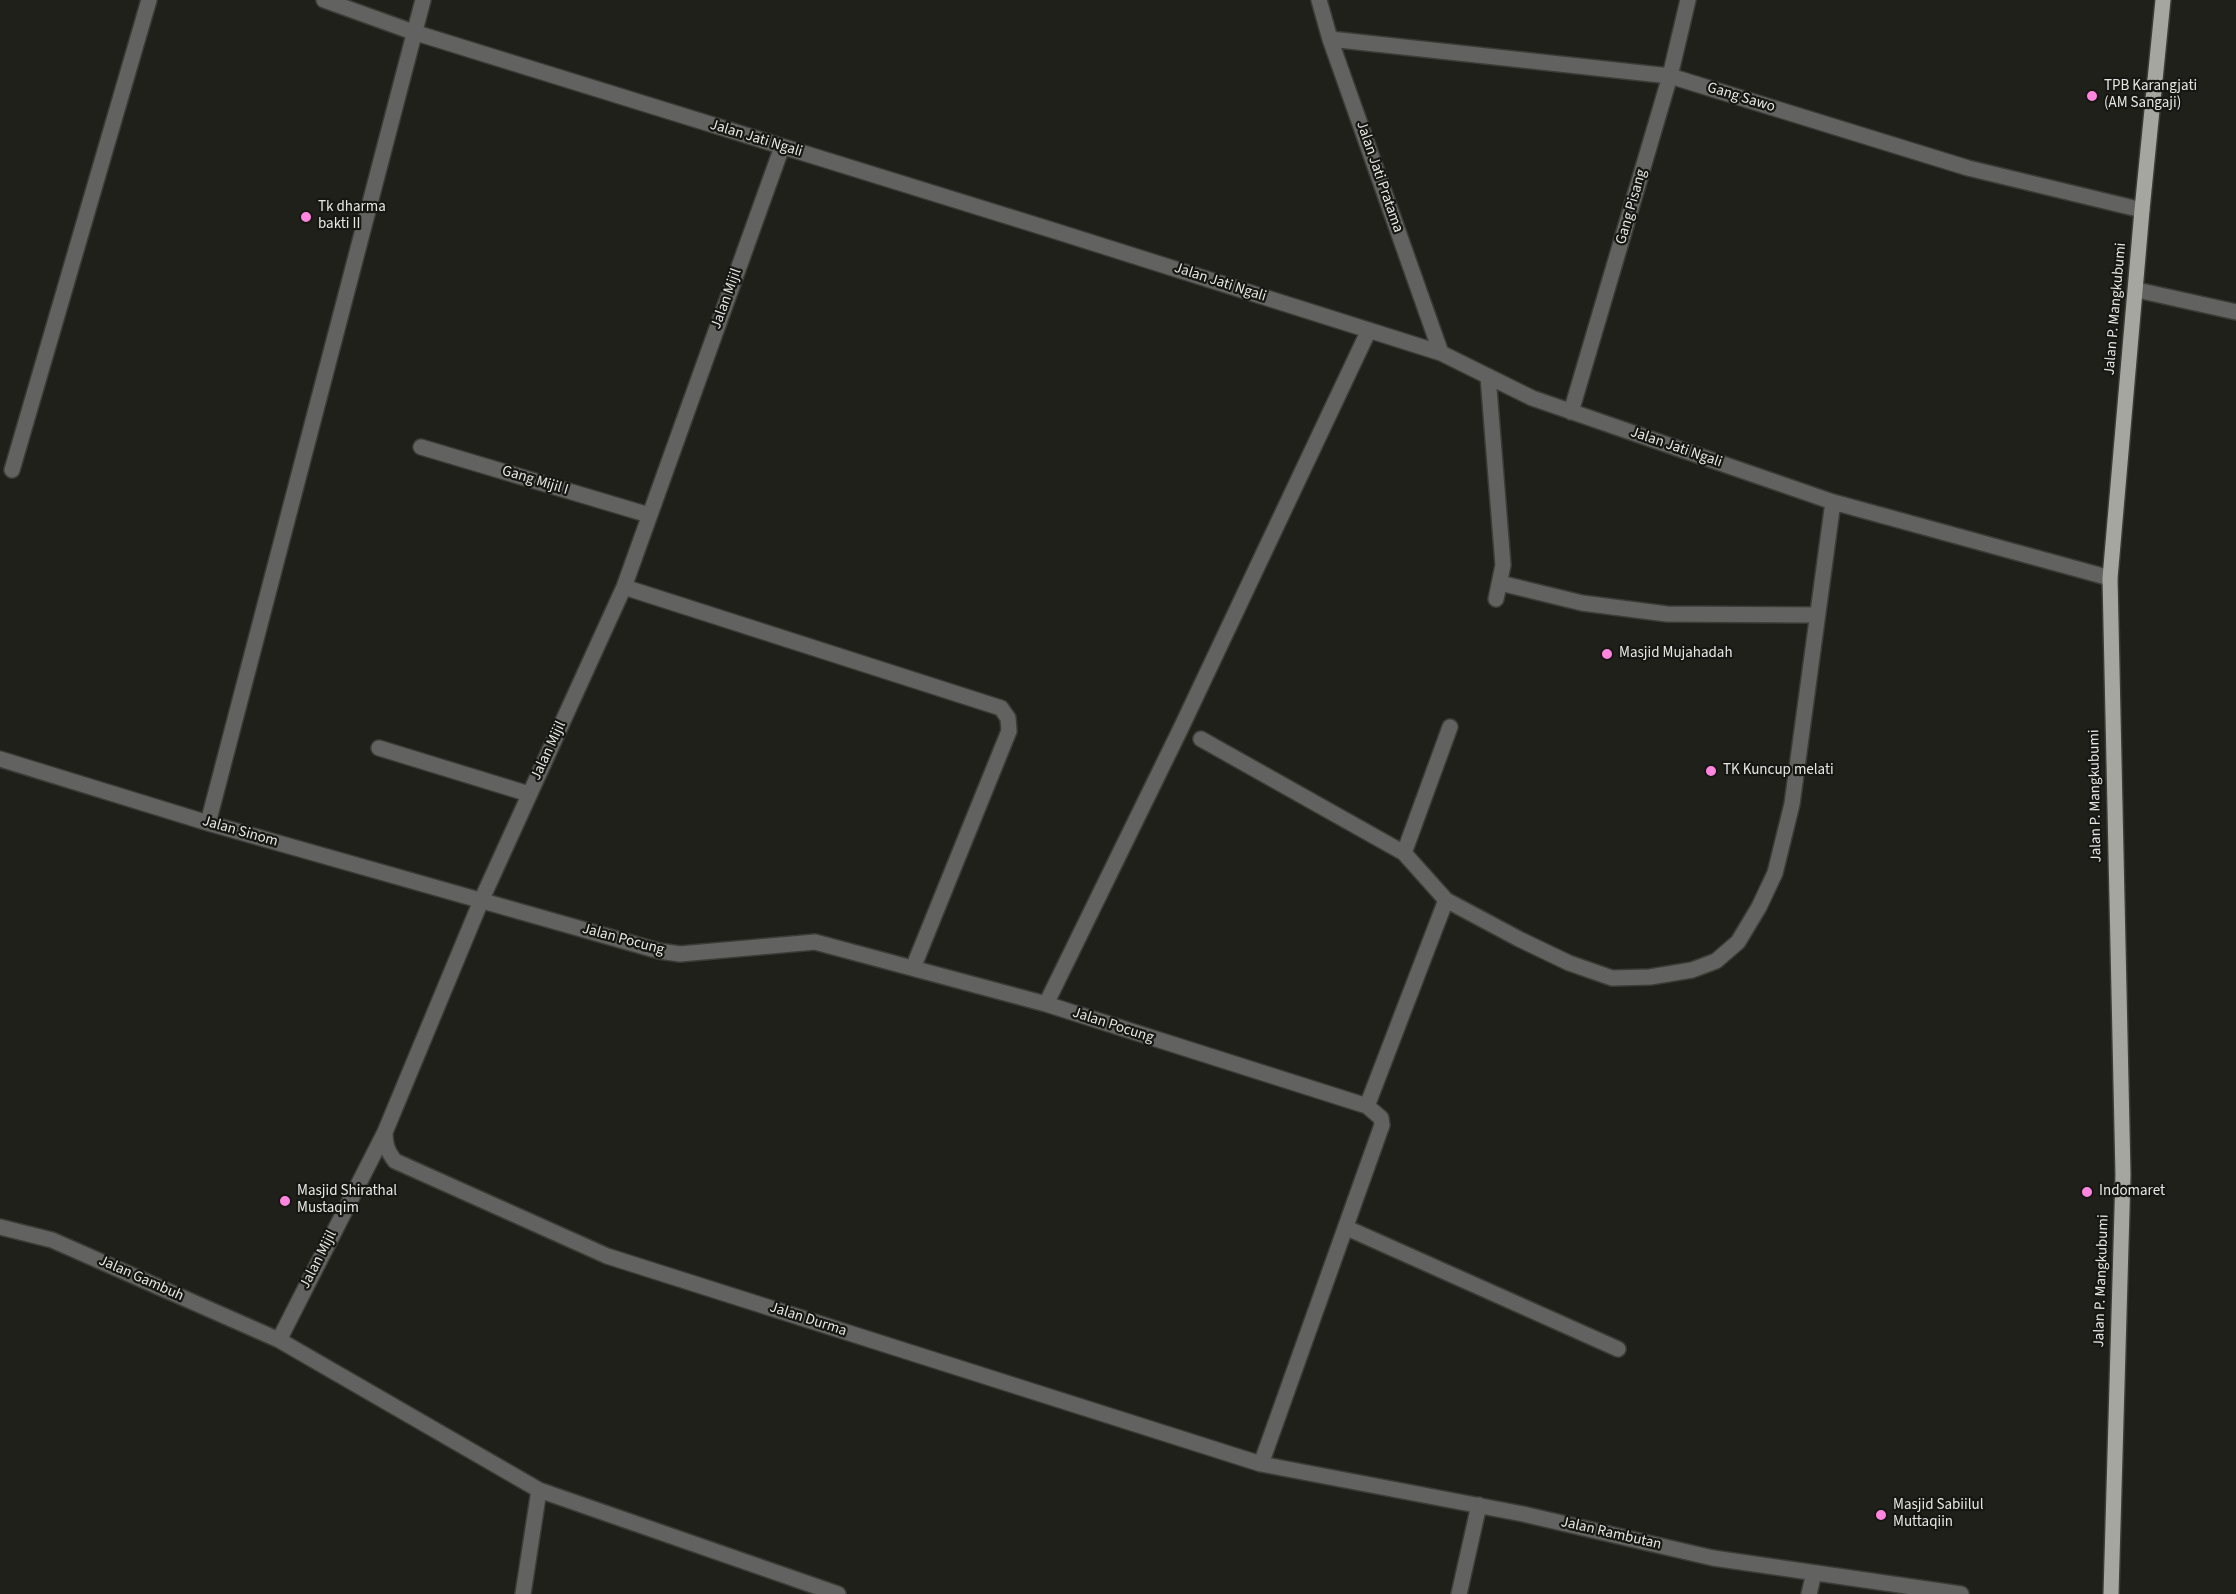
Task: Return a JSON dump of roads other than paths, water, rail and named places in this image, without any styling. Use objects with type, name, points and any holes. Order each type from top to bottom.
[{"type":"main road","name":"Jalan P. Mangkubumi","points":[[2111,1594],[2123,1175],[2110,578],[2163,0]]},
{"type":"street","points":[[12,470],[149,0]]},
{"type":"street","name":"Jalan Jati Ngali","points":[[324,0],[413,32],[1441,353],[1532,398],[1833,502],[2110,578]]},
{"type":"street","points":[[208,823],[423,0]]},
{"type":"street","name":"Jalan Jati Pratama","points":[[1319,0],[1330,39],[1441,353]]},
{"type":"street","name":"Gang Pisang","points":[[1571,412],[1670,76],[1688,0]]},
{"type":"street","name":"Gang Sawo","points":[[1330,39],[1670,76],[1968,168],[2142,210]]},
{"type":"street","name":"Jalan Mijil","points":[[279,1340],[385,1132],[481,902],[624,587],[782,147]]},
{"type":"street","points":[[2137,290],[2236,312]]},
{"type":"street","points":[[1046,1004],[1181,728],[1369,330]]},
{"type":"street","points":[[1488,376],[1502,532],[1503,566],[1496,599]]},
{"type":"street","name":"Gang Mijil I","points":[[421,447],[649,515]]},
{"type":"street","points":[[1201,740],[1404,853],[1446,900],[1518,939],[1569,963],[1612,978],[1650,977],[1692,970],[1716,961],[1738,942],[1759,907],[1775,873],[1792,804],[1833,502]]},
{"type":"street","points":[[1500,583],[1582,603],[1667,614],[1817,615]]},
{"type":"street","points":[[624,587],[1001,708],[1008,718],[1009,731],[913,968]]},
{"type":"street","points":[[1404,853],[1450,728]]},
{"type":"street","points":[[379,748],[529,794]]},
{"type":"street","name":"Jalan Sinom","points":[[0,759],[208,823],[481,902]]},
{"type":"street","points":[[1261,1464],[1382,1125],[1381,1118],[1367,1106],[1446,900]]},
{"type":"street","name":"Jalan Pocung","points":[[481,902],[659,951],[680,954],[815,942],[1046,1004],[1367,1106]]},
{"type":"street","name":"Jalan Durma","points":[[385,1132],[388,1153],[395,1161],[607,1256],[1261,1464]]},
{"type":"street","name":"Jalan Gambuh","points":[[0,1227],[52,1240],[279,1340],[538,1490],[838,1594]]},
{"type":"street","points":[[1347,1228],[1618,1349]]},
{"type":"street","name":"Jalan Rambutan","points":[[1261,1464],[1479,1505],[1713,1558],[1961,1594]]},
{"type":"street","points":[[523,1594],[538,1490]]},
{"type":"street","points":[[1460,1594],[1479,1505]]},
{"type":"street","points":[[1809,1594],[1814,1573]]},
{"type":"place","name":"TPB Karangjati (AM Sangaji)","points":[[2092,96]]},
{"type":"place","name":"Tk dharma bakti II","points":[[306,217]]},
{"type":"place","name":"Masjid Mujahadah","points":[[1607,654]]},
{"type":"place","name":"TK Kuncup melati","points":[[1711,771]]},
{"type":"place","name":"Indomaret","points":[[2087,1192]]},
{"type":"place","name":"Masjid Shirathal Mustaqim","points":[[285,1201]]},
{"type":"place","name":"Masjid Sabiilul Muttaqiin","points":[[1881,1515]]}]
